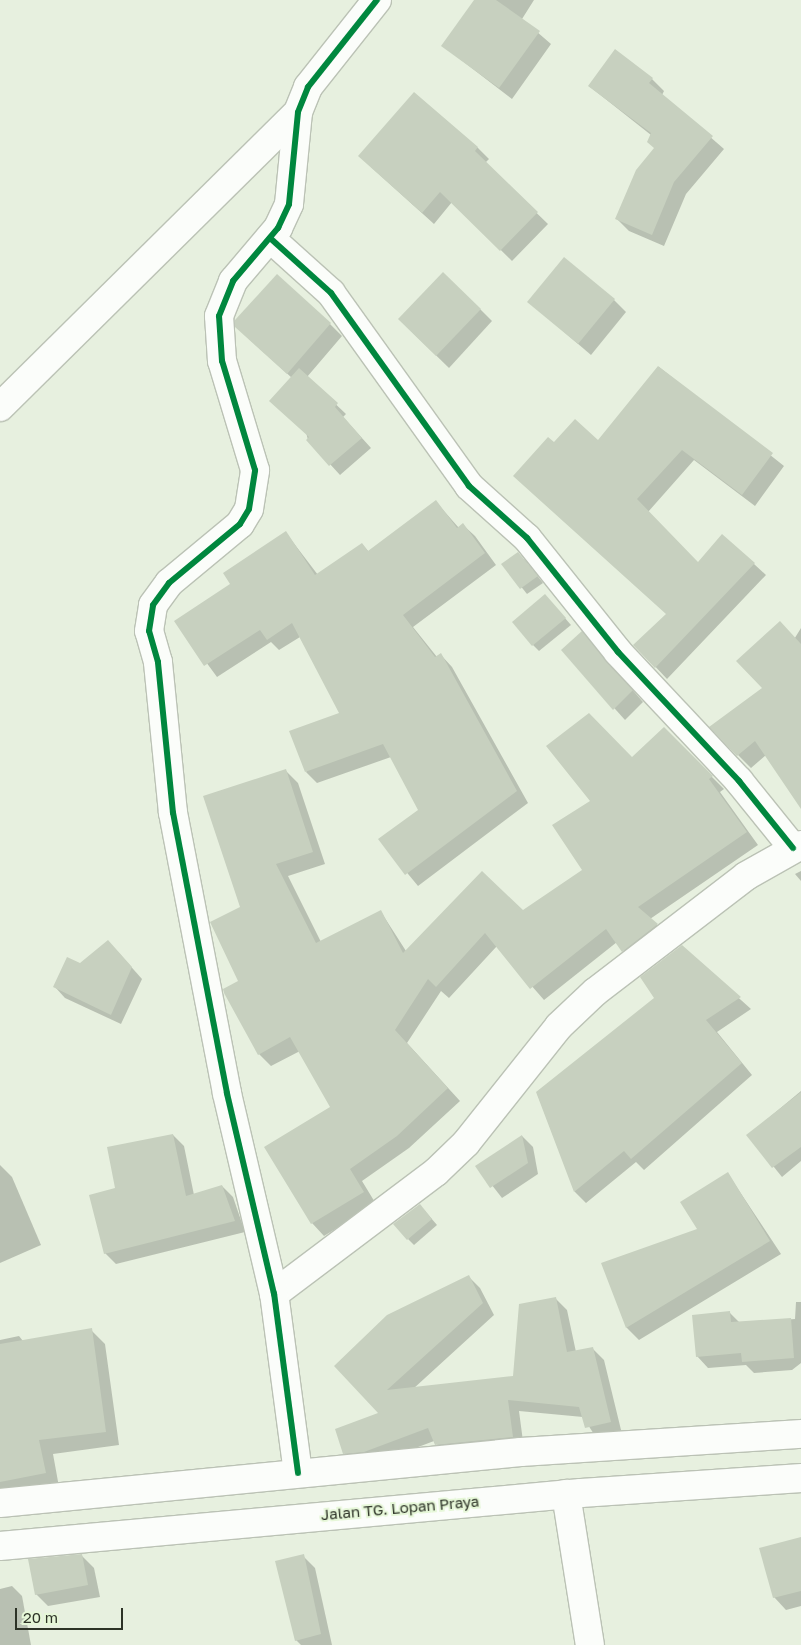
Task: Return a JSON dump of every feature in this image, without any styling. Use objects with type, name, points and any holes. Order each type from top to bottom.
[{"type":"main road","points":[[298,1473],[274,1294],[226,1093],[175,823],[158,662],[149,631],[153,605],[169,583],[240,524],[249,509],[255,470],[222,360],[219,316],[233,281],[270,238],[292,191],[298,112],[308,87],[377,0]]},
{"type":"main road","points":[[0,407],[298,112]]},
{"type":"main road","points":[[270,238],[331,293],[469,486],[527,538],[618,652],[797,846],[684,921],[595,992],[529,1060],[466,1143],[442,1166],[274,1294]]},
{"type":"main road","points":[[0,1503],[521,1452],[801,1434]]},
{"type":"main road","name":"Jalan TG. Lopan Praya","points":[[0,1546],[566,1494],[801,1478]]},
{"type":"main road","points":[[566,1494],[590,1645]]},
{"type":"building","points":[[474,0],[496,0],[540,31],[499,88],[441,46]]},
{"type":"building","points":[[615,49],[653,78],[649,83],[713,136],[674,182],[652,235],[615,219],[636,170],[654,148],[647,142],[651,133],[588,86]]},
{"type":"building","points":[[414,92],[478,147],[475,151],[538,212],[500,251],[440,192],[422,213],[358,156]]},
{"type":"building","points":[[564,257],[615,299],[578,344],[527,302]]},
{"type":"building","points":[[443,272],[481,309],[436,356],[398,319]]},
{"type":"building","points":[[277,274],[331,323],[287,374],[235,327],[235,320]]},
{"type":"building","points":[[658,366],[773,453],[742,495],[682,450],[637,499],[698,562],[722,534],[755,563],[655,668],[633,645],[666,614],[513,476],[548,437],[554,442],[575,419],[598,440]]},
{"type":"building","points":[[299,368],[338,403],[335,407],[362,438],[329,466],[306,440],[309,437],[269,401]]},
{"type":"building","points":[[436,500],[457,528],[463,523],[485,553],[403,615],[435,657],[441,653],[517,791],[405,875],[378,839],[418,810],[383,744],[305,772],[289,731],[339,713],[292,623],[267,640],[260,630],[204,666],[174,621],[230,584],[223,573],[286,531],[315,575],[362,543],[368,551]]},
{"type":"building","points":[[518,552],[538,576],[520,589],[501,564]]},
{"type":"building","points":[[545,594],[566,618],[532,646],[512,622]]},
{"type":"building","points":[[780,621],[801,644],[801,809],[755,741],[737,756],[709,727],[762,688],[736,661]]},
{"type":"building","points":[[582,631],[633,690],[613,710],[561,650]]},
{"type":"building","points":[[589,713],[632,757],[664,727],[713,776],[709,779],[747,832],[638,907],[658,924],[622,952],[606,929],[530,989],[485,933],[436,987],[428,979],[395,1030],[448,1088],[397,1136],[350,1169],[364,1192],[311,1224],[264,1147],[330,1107],[290,1037],[258,1055],[224,993],[223,989],[238,981],[210,922],[240,907],[203,796],[286,769],[313,852],[276,864],[316,943],[381,910],[403,953],[482,871],[523,910],[582,870],[552,825],[590,801],[546,746]]},
{"type":"building","points":[[108,940],[132,967],[111,1015],[53,987],[67,957],[80,963]]},
{"type":"building","points":[[682,945],[741,997],[706,1020],[742,1063],[631,1159],[624,1151],[574,1192],[536,1092],[654,998],[640,977]]},
{"type":"building","points":[[801,1092],[801,1147],[772,1168],[746,1135]]},
{"type":"building","points":[[173,1134],[186,1196],[222,1185],[235,1221],[104,1254],[89,1195],[115,1188],[107,1147]]},
{"type":"building","points":[[522,1135],[528,1163],[490,1188],[475,1166]]},
{"type":"building","points":[[728,1172],[770,1241],[626,1328],[601,1263],[697,1229],[680,1202]]},
{"type":"building","points":[[420,1204],[432,1219],[407,1240],[393,1224]]},
{"type":"building","points":[[469,1275],[483,1303],[387,1390],[513,1376],[519,1304],[556,1297],[567,1352],[593,1347],[611,1422],[585,1428],[579,1407],[508,1400],[513,1437],[435,1445],[428,1428],[364,1452],[343,1454],[335,1429],[378,1413],[334,1366],[387,1315]]},
{"type":"building","points":[[730,1311],[731,1322],[791,1318],[794,1358],[742,1362],[741,1353],[696,1357],[692,1315]]},
{"type":"building","points":[[92,1328],[106,1432],[39,1440],[46,1473],[0,1482],[0,1344]]},
{"type":"building","points":[[801,1537],[801,1591],[773,1598],[759,1548]]},
{"type":"building","points":[[82,1554],[88,1585],[35,1595],[28,1559]]},
{"type":"building","points":[[304,1554],[321,1634],[295,1641],[275,1561]]},
{"type":"cycle path","points":[[298,1473],[274,1294],[227,1093],[173,813],[158,662],[149,631],[153,605],[169,583],[240,524],[249,509],[255,470],[222,361],[219,316],[233,281],[278,228],[289,204],[298,112],[308,87],[377,0]]},
{"type":"cycle path","points":[[270,238],[331,293],[469,486],[527,538],[618,652],[739,781],[793,848]]}]
